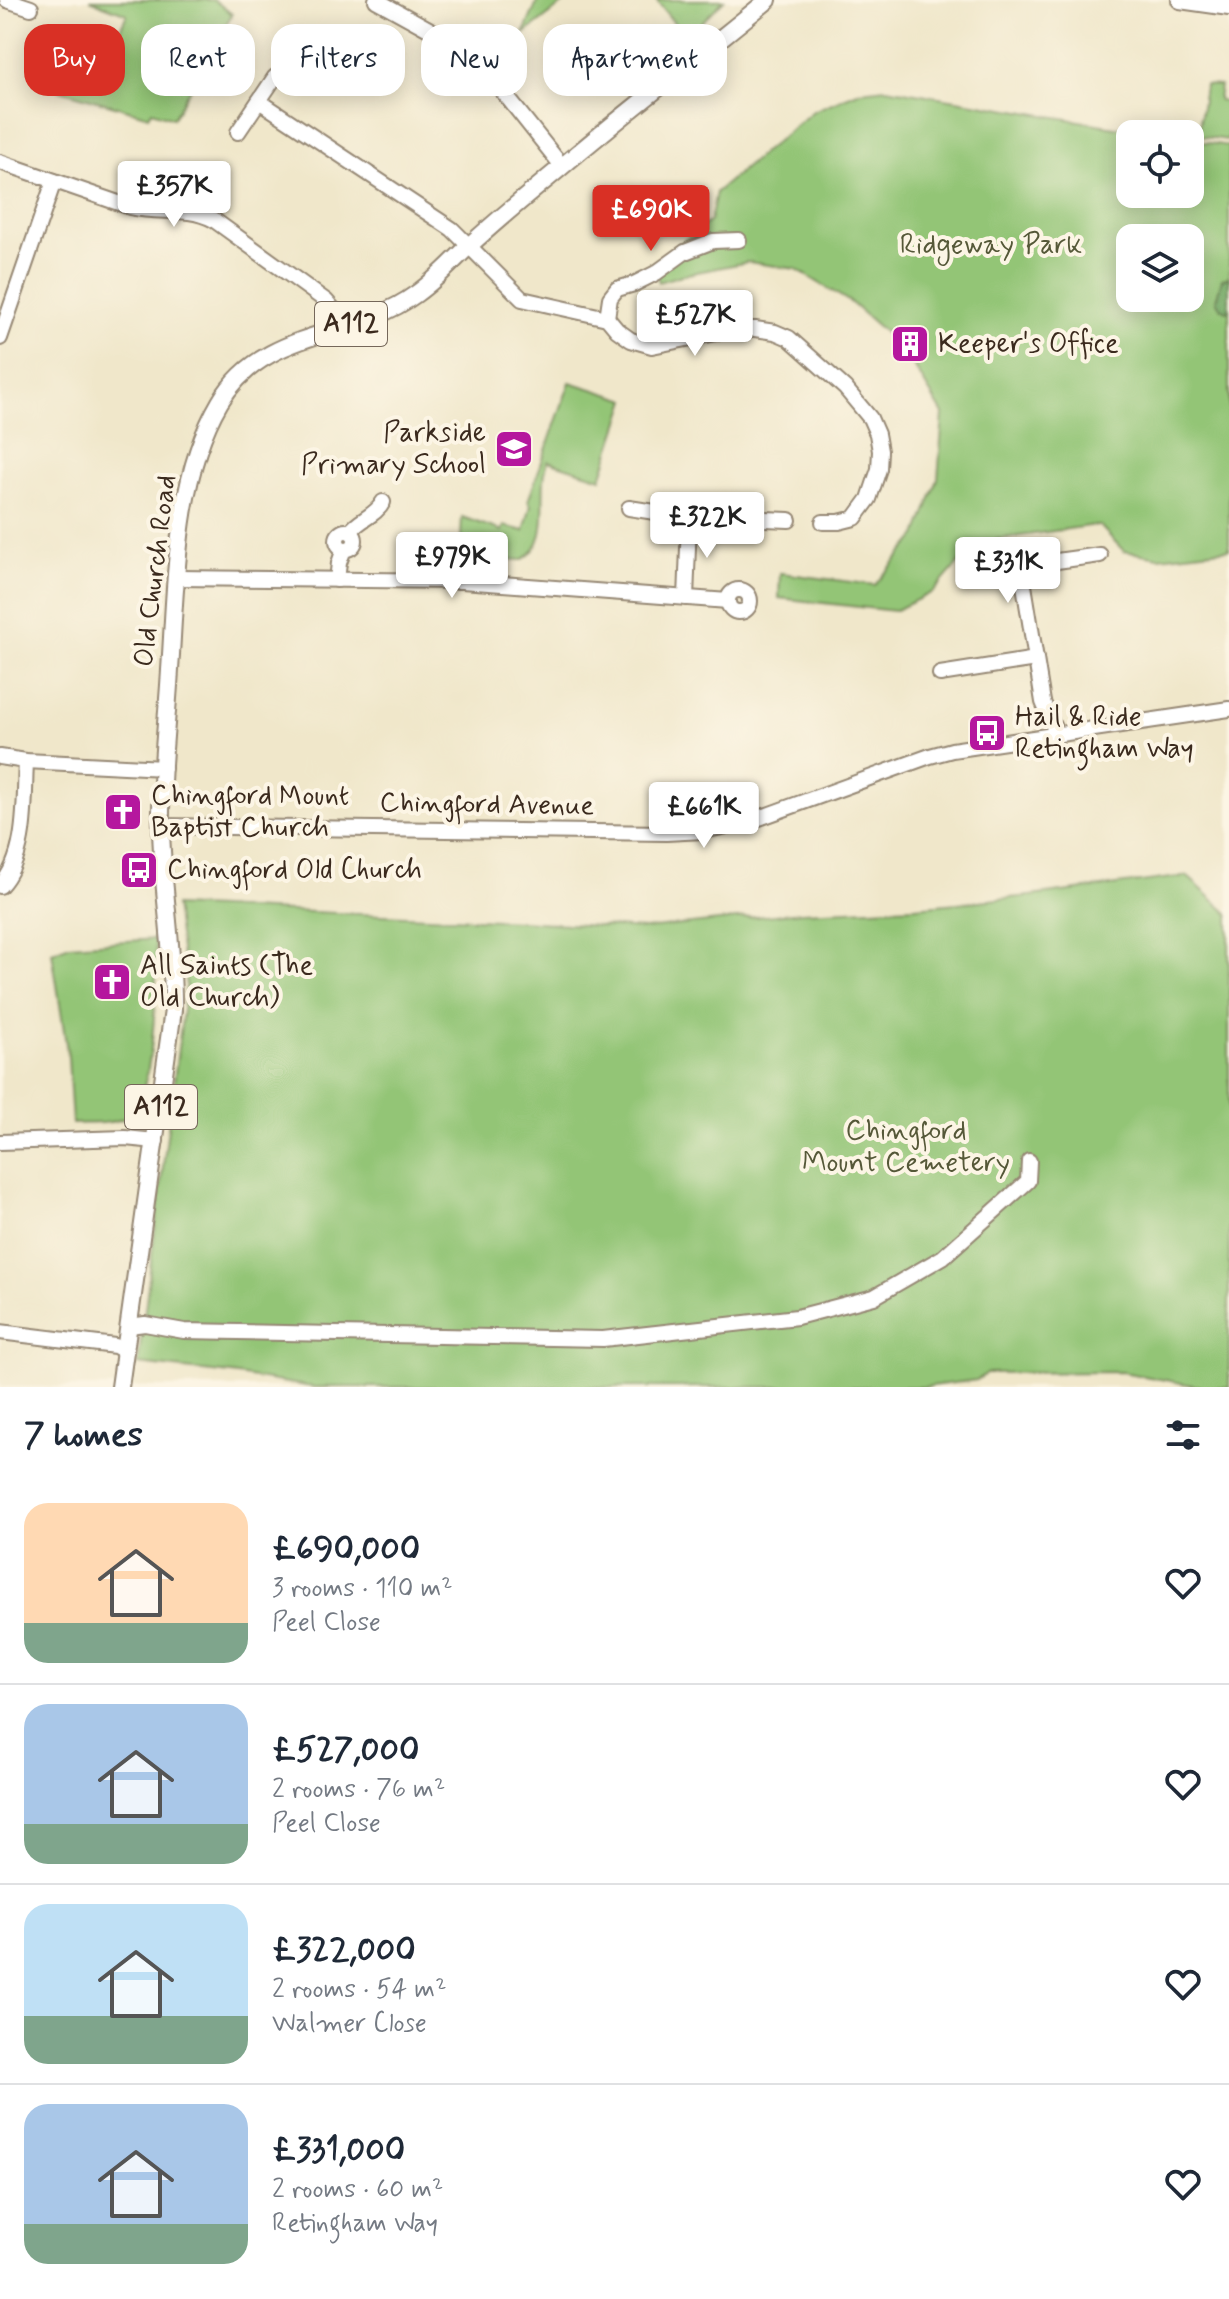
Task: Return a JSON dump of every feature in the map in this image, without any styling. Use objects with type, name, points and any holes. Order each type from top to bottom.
[{"type":"main road","name":"Old Church Road","points":[[120,1387],[173,1010],[174,976],[161,826],[164,768],[183,521],[193,469],[206,431],[220,402],[238,377],[254,363],[274,350],[374,316],[415,295],[562,166],[768,0]]},
{"type":"main road","points":[[1180,0],[1229,7]]},
{"type":"street","points":[[7,0],[31,8]]},
{"type":"street","points":[[376,0],[476,58],[562,166]]},
{"type":"street","points":[[238,132],[271,83]]},
{"type":"street","points":[[259,101],[452,229],[522,299],[607,318],[631,340],[652,346],[736,329],[775,332],[789,338],[845,388],[870,418],[877,434],[879,469],[869,499],[855,518],[823,522]]},
{"type":"street","points":[[0,162],[130,207],[186,210],[214,220],[326,301],[334,310],[341,328]]},
{"type":"street","points":[[0,338],[54,181]]},
{"type":"street","points":[[607,318],[610,298],[617,289],[656,273],[685,252],[713,241],[739,240]]},
{"type":"street","points":[[337,580],[344,549],[350,549],[355,544],[350,532],[379,509],[383,502]]},
{"type":"street","points":[[629,508],[689,522],[706,522],[720,517],[789,520]]},
{"type":"street","points":[[686,598],[689,522]]},
{"type":"street","points":[[1057,735],[1043,702],[1023,568],[1100,555]]},
{"type":"street","points":[[177,578],[462,581],[728,601]]},
{"type":"street","points":[[940,674],[1036,659]]},
{"type":"street","name":"Chingford Avenue","points":[[161,826],[703,831],[751,821],[930,756],[1229,709]]},
{"type":"street","points":[[0,757],[164,768]]},
{"type":"street","points":[[0,886],[19,853],[26,761]]},
{"type":"street","points":[[0,1142],[125,1138],[156,1141]]},
{"type":"street","points":[[129,1326],[145,1324],[184,1331],[603,1339],[797,1317],[874,1297],[943,1257],[1028,1181],[1029,1161]]},
{"type":"street","points":[[0,1332],[115,1346],[124,1351]]},
{"type":"green space","points":[[90,0],[214,0],[232,14],[226,24],[141,24],[141,96],[185,96],[173,118],[152,111],[149,116],[81,96],[125,96],[125,24],[123,24],[127,14]]},
{"type":"green space","points":[[538,0],[568,0],[527,32]]},
{"type":"green space","points":[[656,0],[724,0],[700,24],[675,24]]},
{"type":"green space","points":[[1205,85],[1220,86],[1218,100],[1229,102],[1228,140],[1204,137],[1204,120],[1200,120]]},
{"type":"green space","name":"Ridgeway Park","points":[[886,88],[1116,127],[1116,208],[1204,208],[1204,142],[1229,146],[1229,549],[1159,557],[1124,551],[1100,526],[1089,526],[986,541],[964,557],[933,592],[894,611],[779,598],[780,573],[875,585],[917,536],[938,479],[943,414],[903,348],[850,302],[796,269],[748,262],[659,282],[652,264],[710,221],[716,192],[813,111],[860,91]]},
{"type":"green space","points":[[1229,277],[1229,311],[1221,308],[1216,300],[1222,279]]},
{"type":"green space","points":[[570,382],[627,400],[601,478],[548,461],[542,528],[532,552],[522,560],[460,557],[462,517],[502,531],[504,526],[524,531],[531,505],[528,501]]},
{"type":"green space","name":"Chingford Mount Cemetery","points":[[1187,876],[1229,914],[1229,1387],[1203,1387],[1122,1372],[987,1373],[977,1380],[923,1387],[313,1387],[138,1364],[186,986],[175,906],[645,929],[801,912],[915,907],[1031,896]]},
{"type":"green space","points":[[155,939],[153,1034],[144,1087],[136,1106],[121,1120],[72,1124],[68,1057],[52,952],[69,945]]},
{"type":"place","name":"Keeper's Office","points":[[910,344]]},
{"type":"place","name":"Parkside Primary School","points":[[514,449]]},
{"type":"place","name":"Hail & Ride Retingham Way","points":[[987,733]]},
{"type":"place","name":"Chingford Mount Baptist Church","points":[[123,812]]},
{"type":"place","name":"Chingford Old Church","points":[[139,870]]},
{"type":"place","name":"All Saints (The Old Church)","points":[[112,982]]}]
